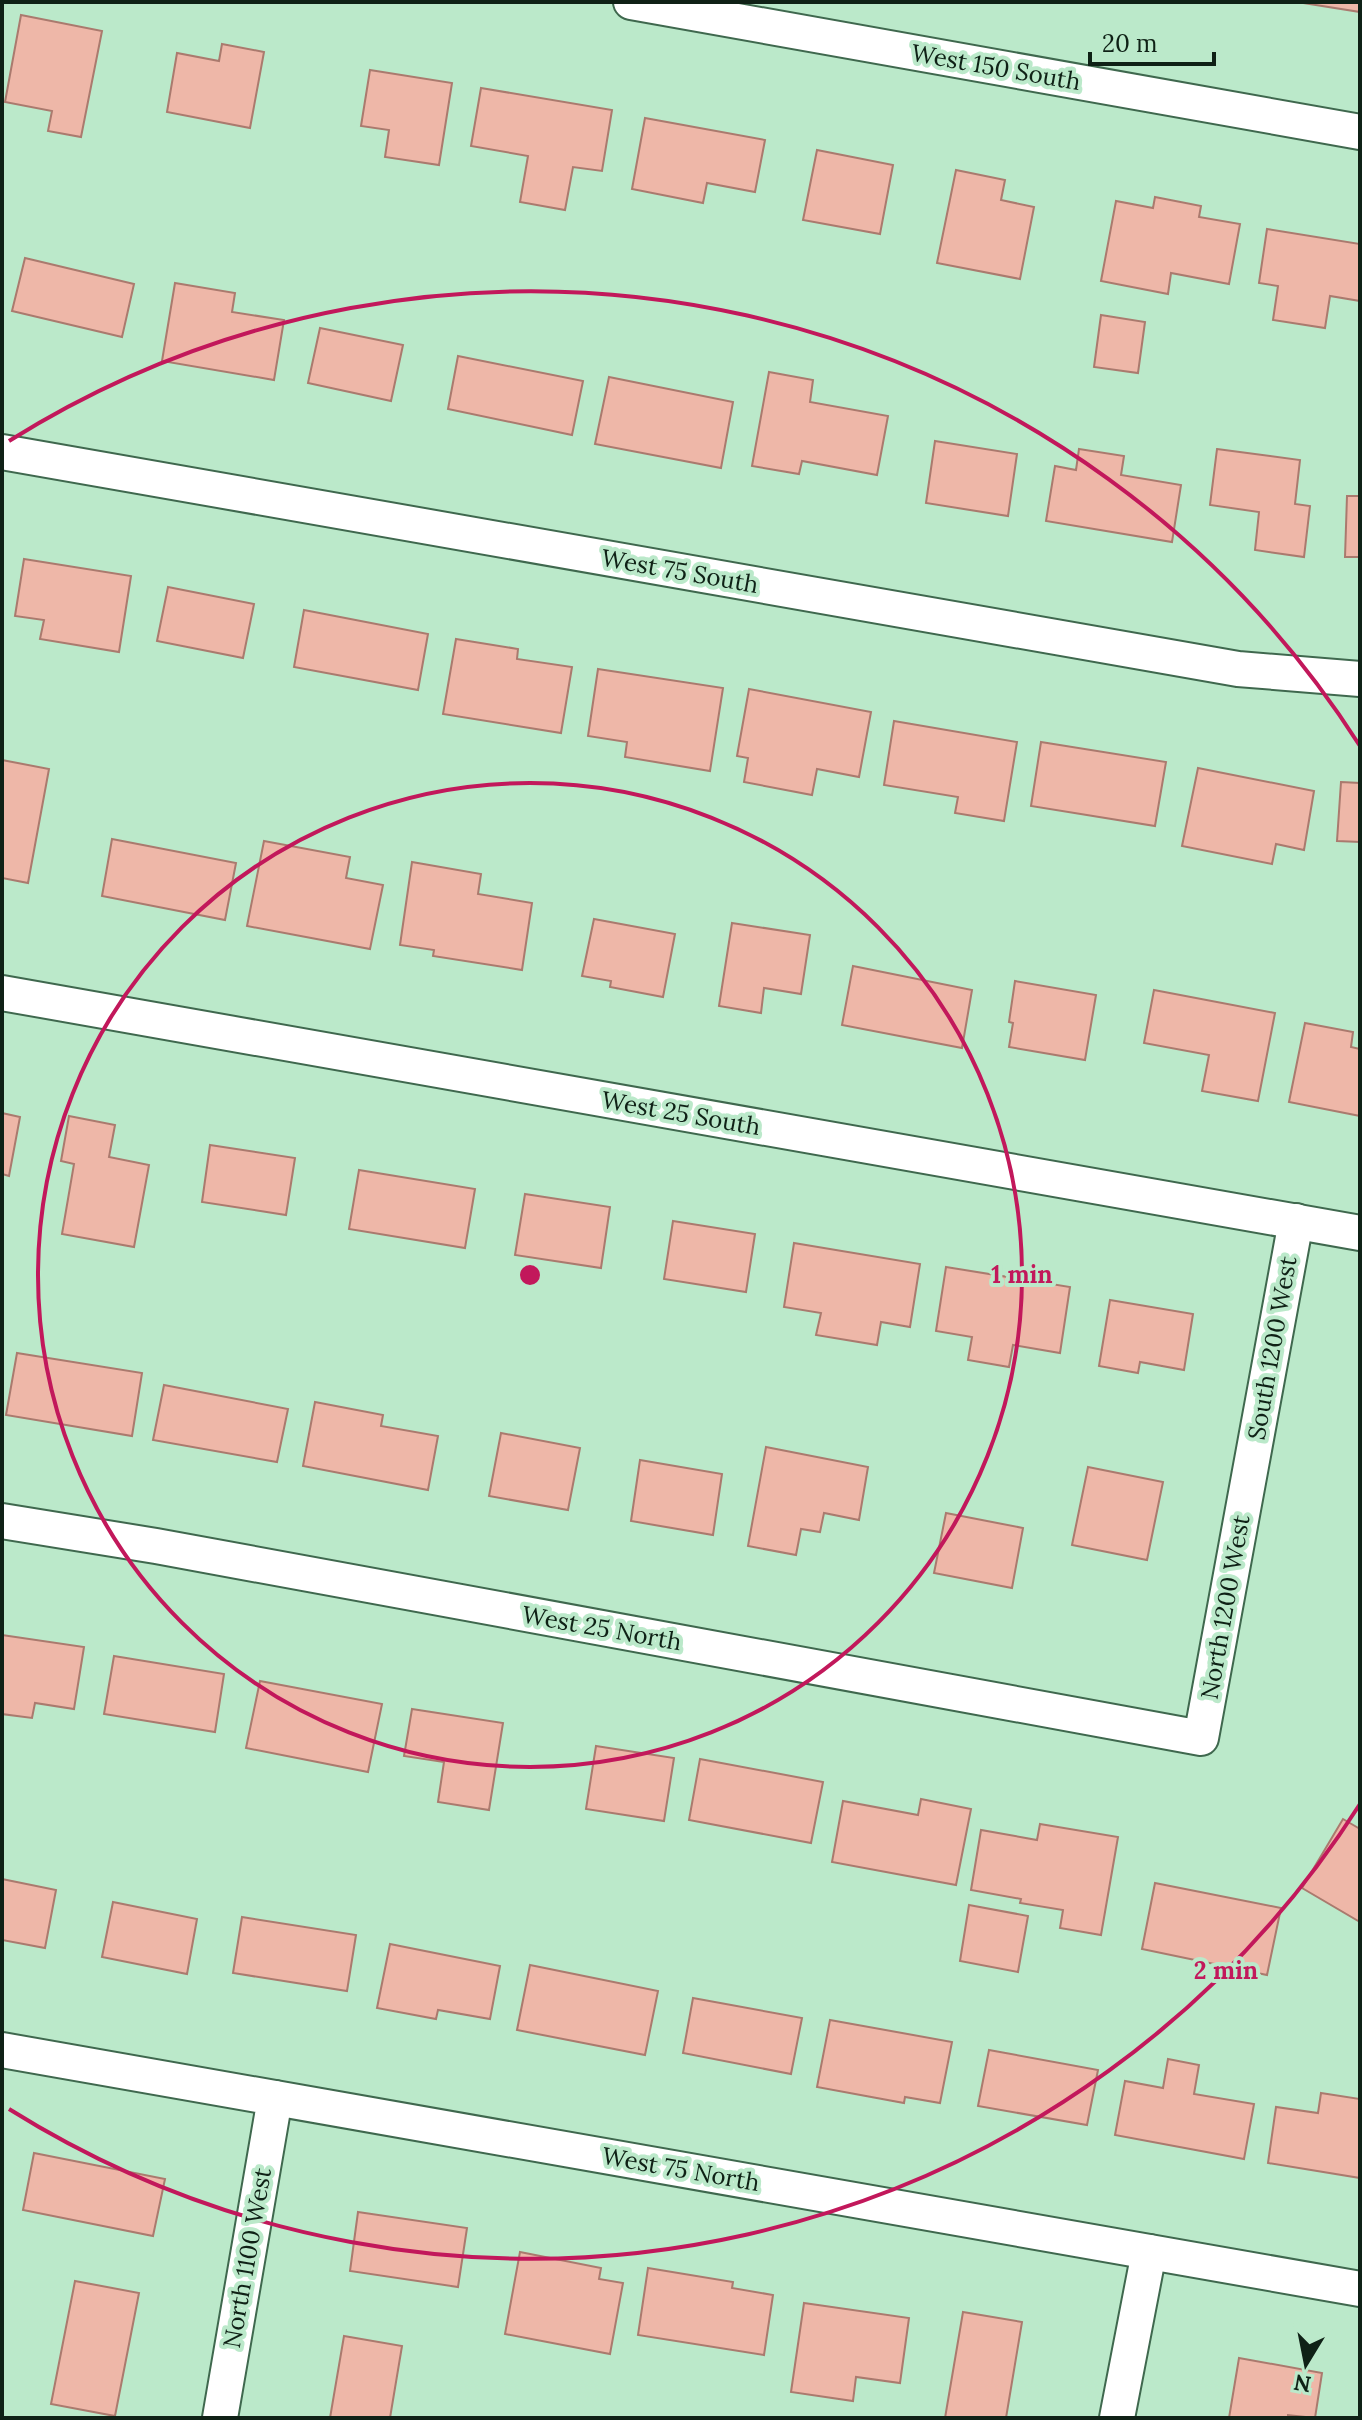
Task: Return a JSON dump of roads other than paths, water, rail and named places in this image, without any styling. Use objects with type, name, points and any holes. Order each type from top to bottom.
[{"type":"street","name":"West 150 South","points":[[631,2],[1360,132]]},
{"type":"street","name":"West 75 South","points":[[2,452],[1238,669],[1360,679]]},
{"type":"street","name":"West 25 South","points":[[2,993],[1360,1233]]},
{"type":"street","name":"South 1200 West","points":[[1249,1475],[1296,1221]]},
{"type":"street","name":"North 1200 West","points":[[1201,1738],[1249,1475]]},
{"type":"street","name":"West 25 North","points":[[2,1521],[156,1546],[1201,1738]]},
{"type":"street","name":"West 75 North","points":[[2,2050],[1360,2289]]},
{"type":"street","name":"North 1100 West","points":[[220,2418],[275,2098]]},
{"type":"street","points":[[1117,2418],[1149,2252]]}]
